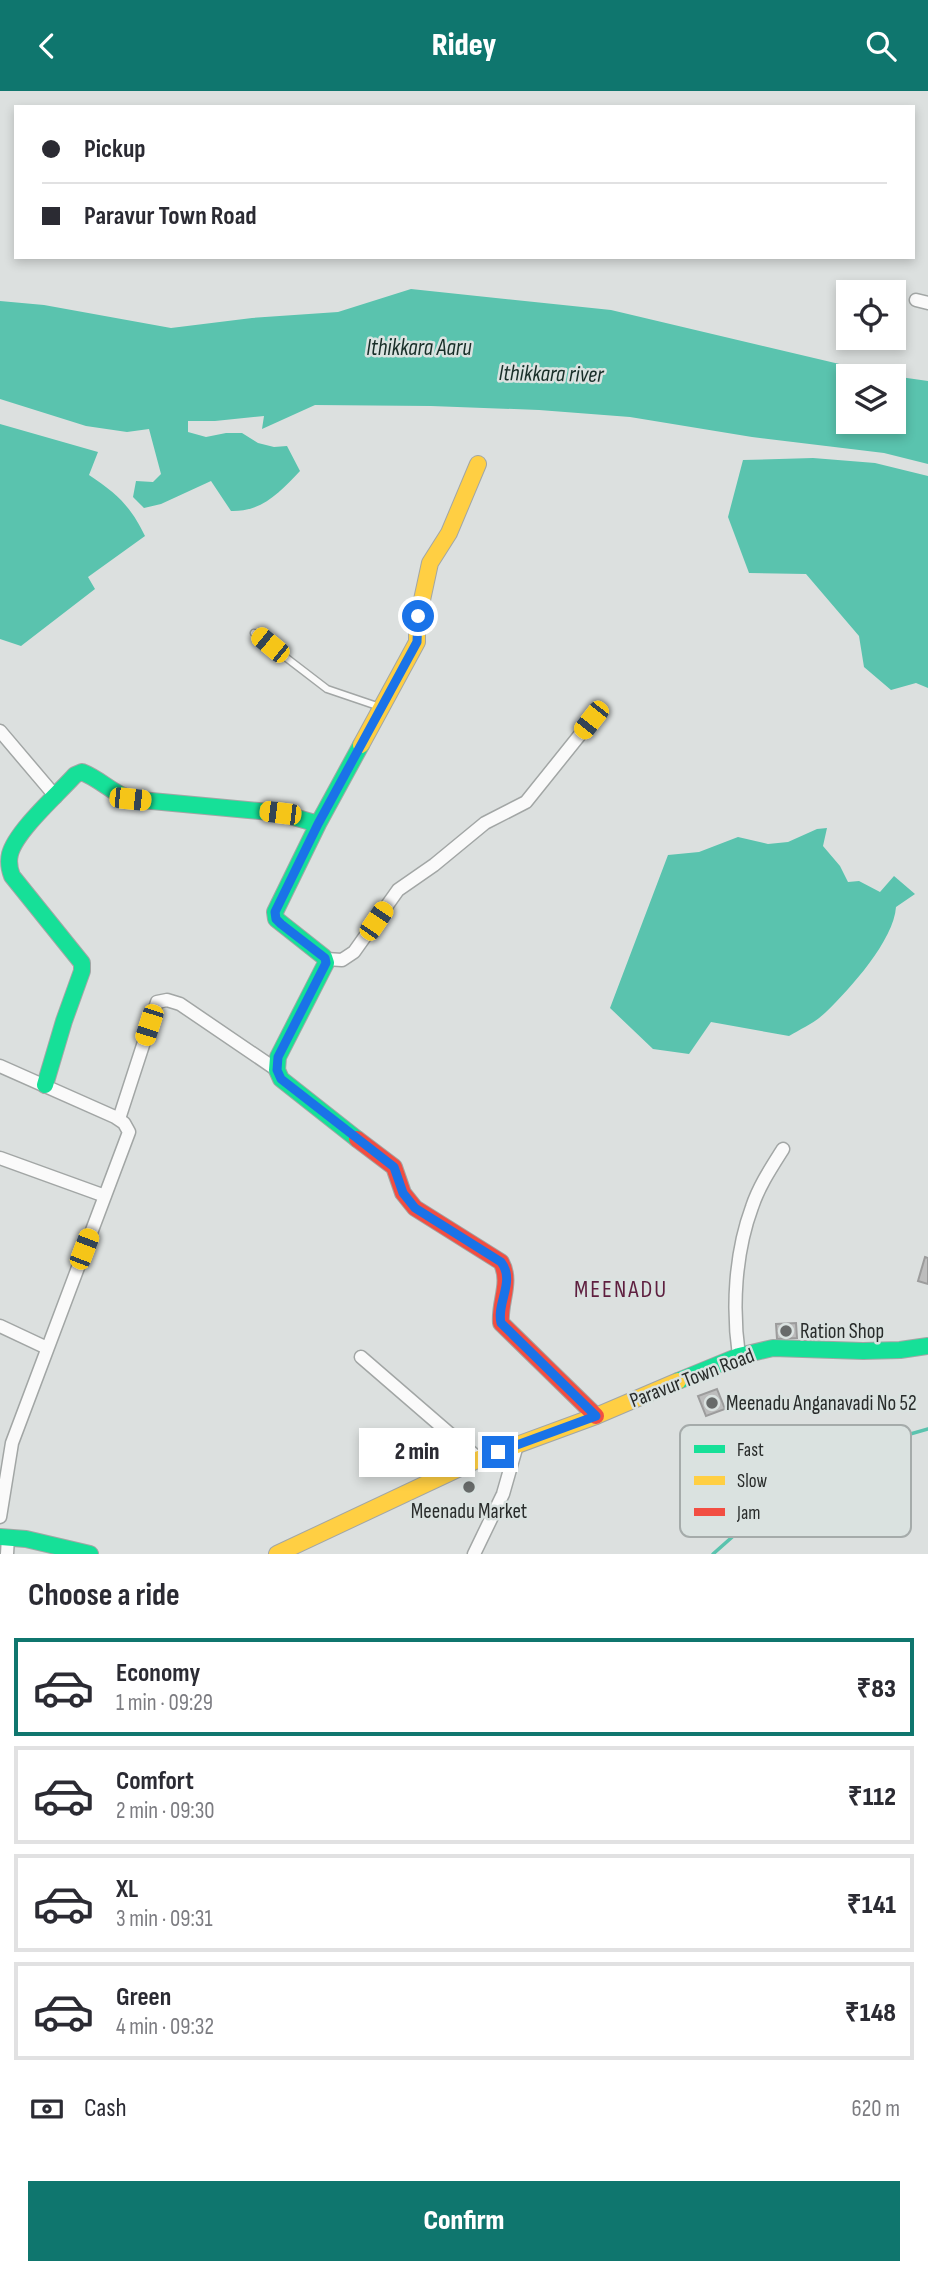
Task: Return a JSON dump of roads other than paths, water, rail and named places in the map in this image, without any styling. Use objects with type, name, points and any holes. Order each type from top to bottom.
[{"type":"street","points":[[478,464],[449,533],[432,557],[416,623],[417,642],[318,824],[275,912],[276,919],[326,959],[342,960],[354,952],[404,884],[433,865],[485,823],[518,807],[533,795],[591,720]]},
{"type":"street","points":[[0,731],[56,797]]},
{"type":"street","points":[[45,1085],[82,971],[82,963],[12,876],[8,862],[11,848],[75,775],[82,772],[91,775],[115,793],[130,799],[280,813],[318,824]]},
{"type":"street","points":[[326,959],[326,965],[278,1057],[277,1070],[281,1079],[394,1167],[403,1193],[415,1208],[501,1262],[507,1275],[501,1323],[596,1416]]},
{"type":"street","points":[[120,1119],[157,1002],[167,1000],[180,1004],[277,1070]]},
{"type":"street","points":[[0,1066],[120,1119],[128,1128],[129,1134],[12,1443],[0,1517]]},
{"type":"street","points":[[738,1356],[734,1327],[735,1301],[744,1238],[751,1208],[783,1149]]},
{"type":"street","points":[[0,1158],[104,1196]]},
{"type":"street","points":[[0,1326],[47,1348]]},
{"type":"street","name":"Paravur Town Road","points":[[277,1554],[479,1459],[596,1416],[738,1356],[773,1349],[863,1351],[928,1346]]},
{"type":"street","points":[[361,1357],[479,1459]]},
{"type":"street","points":[[474,1554],[503,1494],[517,1445]]},
{"type":"street","points":[[7,1554],[4,1537],[26,1539],[90,1554]]},
{"type":"lane","points":[[254,633],[327,689],[382,708]]},
{"type":"water","name":"Ithikkara Aaru","points":[[411,289],[611,310],[839,364],[836,364],[836,434],[906,434],[906,378],[928,381],[928,464],[884,453],[752,437],[630,417],[539,410],[315,405],[262,429],[264,416],[188,421],[188,432],[206,437],[242,433],[258,443],[274,447],[287,446],[300,471],[270,499],[252,508],[231,511],[211,481],[161,504],[144,508],[133,497],[136,481],[153,482],[161,474],[149,429],[127,432],[86,426],[0,399],[0,301],[44,305],[171,328],[252,318],[338,312]]},
{"type":"water","points":[[0,424],[98,452],[89,475],[122,501],[145,536],[88,577],[95,589],[21,646],[0,639]]},
{"type":"water","points":[[813,458],[875,463],[928,476],[928,688],[916,683],[891,690],[864,667],[859,636],[806,574],[749,573],[728,517],[743,460]]},
{"type":"water","points":[[827,828],[823,846],[840,866],[848,882],[859,881],[880,892],[894,876],[915,894],[896,907],[888,934],[879,949],[858,977],[822,1016],[789,1036],[711,1022],[689,1054],[653,1049],[610,1008],[668,855],[699,852],[738,837],[768,844],[788,842],[817,829]]},
{"type":"waterway","points":[[911,1434],[928,1429]]},
{"type":"waterway","points":[[713,1554],[732,1537]]},
{"type":"place","name":"Ration Shop","points":[[786,1331]]},
{"type":"place","name":"Meenadu Anganavadi No 52","points":[[712,1403]]},
{"type":"place","name":"Meenadu Market","points":[[469,1487]]},
{"type":"district","name":"MEENADU","points":[[621,1289]]},
{"type":"water label","name":"Ithikkara river","points":[[551,374]]}]
